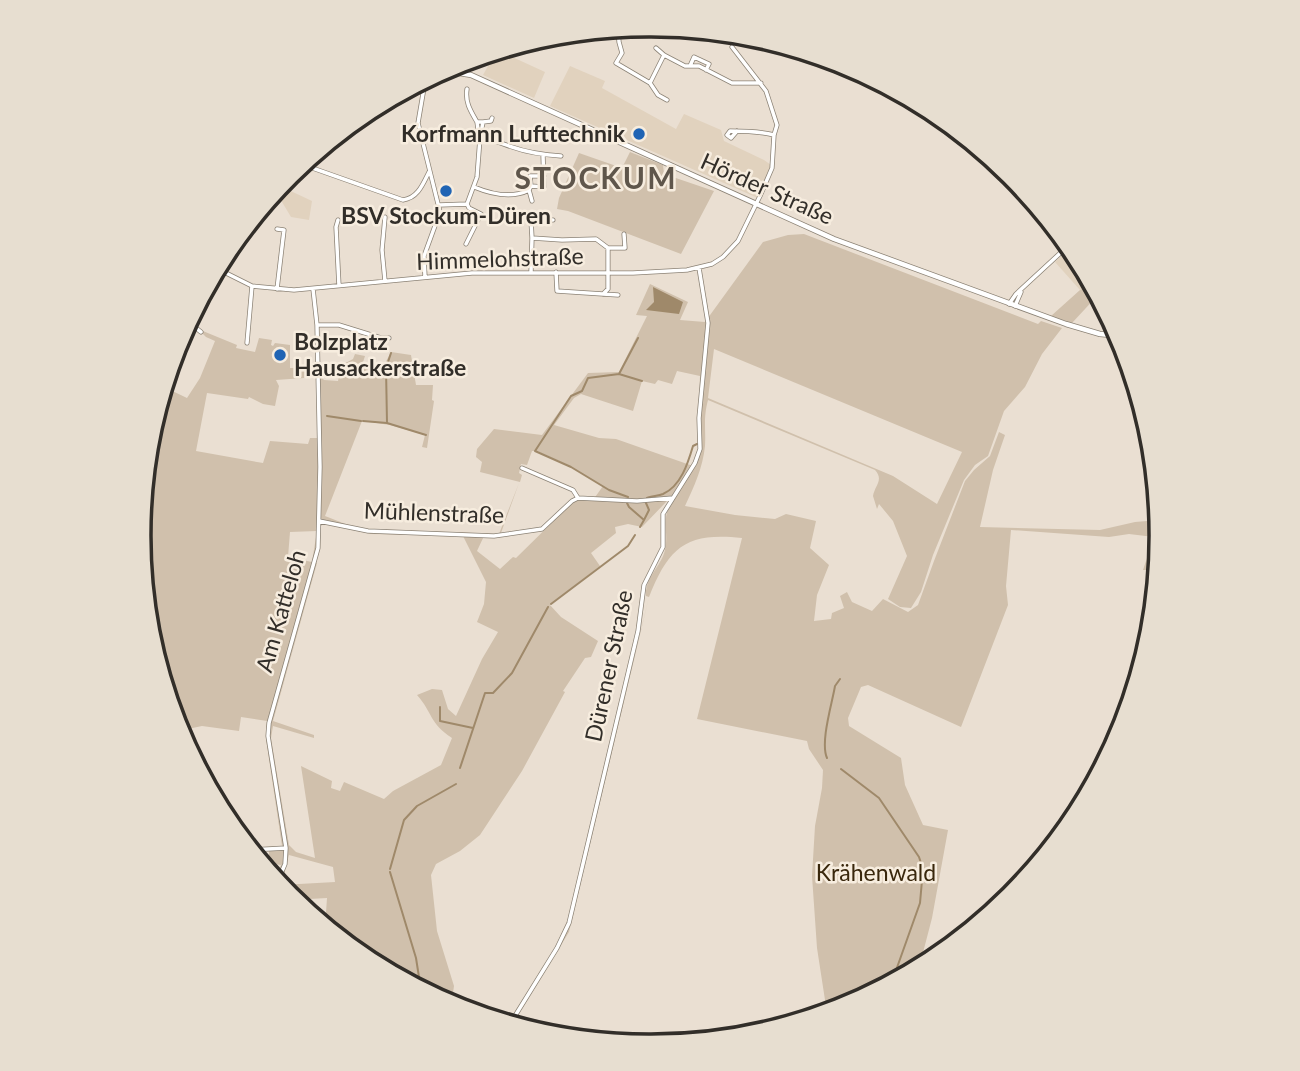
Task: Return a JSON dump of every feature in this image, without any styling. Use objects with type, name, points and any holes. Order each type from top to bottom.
[{"type":"main road","name":"Hörder Straße","points":[[463,73],[503,89],[844,243],[1009,304],[1094,333],[1106,334]]},
{"type":"street","points":[[619,38],[622,52],[616,63],[650,83],[658,95],[667,100]]},
{"type":"street","points":[[731,43],[761,83]]},
{"type":"street","points":[[656,48],[664,55],[690,66],[699,66],[732,83],[761,83]]},
{"type":"street","points":[[650,83],[664,55]]},
{"type":"street","points":[[690,66],[694,57],[709,64],[706,70]]},
{"type":"street","points":[[699,66],[702,61]]},
{"type":"street","points":[[748,83],[752,73]]},
{"type":"street","name":"Himmelohstraße","points":[[226,273],[252,286],[313,289],[425,277],[531,271],[608,273],[699,268],[718,260],[734,247],[772,168],[777,125],[761,83]]},
{"type":"street","points":[[467,89],[465,99],[477,122],[480,138]]},
{"type":"street","points":[[423,91],[418,124],[439,205],[439,217],[424,256],[425,277]]},
{"type":"street","points":[[477,122],[491,121],[492,118]]},
{"type":"street","points":[[467,204],[474,187],[483,122]]},
{"type":"street","points":[[737,131],[774,135]]},
{"type":"street","points":[[480,138],[492,139],[515,149],[561,156]]},
{"type":"street","points":[[474,187],[493,194],[523,194],[530,188],[544,187],[543,155]]},
{"type":"street","points":[[313,168],[403,200],[417,193],[429,172]]},
{"type":"street","points":[[532,201],[530,176],[544,176]]},
{"type":"street","points":[[439,205],[467,204]]},
{"type":"street","points":[[467,204],[481,214],[467,244]]},
{"type":"street","points":[[385,217],[382,250],[385,281]]},
{"type":"street","points":[[338,220],[336,227],[339,286]]},
{"type":"street","points":[[531,271],[531,220],[553,220]]},
{"type":"street","points":[[277,289],[284,230],[278,229]]},
{"type":"street","points":[[525,230],[531,230]]},
{"type":"street","points":[[624,234],[625,254]]},
{"type":"street","points":[[531,238],[596,239],[608,248],[625,248]]},
{"type":"street","points":[[603,294],[608,289],[608,248]]},
{"type":"street","points":[[1009,304],[1061,253]]},
{"type":"street","name":"Dürener Straße","points":[[515,1015],[557,948],[569,923],[638,631],[644,585],[663,550],[663,514],[695,463],[700,449],[699,418],[708,323],[699,268]]},
{"type":"street","points":[[556,272],[557,291],[618,295]]},
{"type":"street","points":[[247,343],[252,286]]},
{"type":"street","name":"Am Katteloh","points":[[286,848],[268,736],[269,723],[316,561],[319,521],[317,325],[313,289]]},
{"type":"street","points":[[1015,306],[1024,289]]},
{"type":"street","points":[[317,325],[339,325],[389,338]]},
{"type":"street","points":[[197,329],[201,332]]},
{"type":"street","points":[[522,468],[573,490],[578,498],[627,501],[673,498]]},
{"type":"street","name":"Mühlenstraße","points":[[319,521],[368,531],[494,537],[542,529],[578,498]]},
{"type":"street","points":[[263,849],[286,848],[282,871]]},
{"type":"shaded area","points":[[512,57],[545,72],[534,98],[483,75],[490,63]]},
{"type":"shaded area","points":[[570,66],[605,81],[602,88],[676,129],[684,114],[721,130],[724,141],[774,167],[760,199],[550,106]]},
{"type":"shaded area","points":[[290,191],[312,201],[309,220],[291,217],[281,200]]},
{"type":"shaded area","points":[[1063,255],[1083,288],[1080,290],[1055,262]]},
{"type":"shaded area","points":[[653,287],[683,302],[679,314],[646,310],[654,302]]},
{"type":"green space","points":[[630,152],[663,165],[664,174],[714,191],[681,254],[557,209],[559,198],[579,153],[622,168]]},
{"type":"green space","name":"Krähenwald","points":[[804,234],[1038,324],[1041,321],[1062,328],[1042,354],[1025,387],[1004,411],[988,456],[975,465],[964,480],[921,592],[911,608],[900,607],[888,599],[907,556],[893,521],[879,504],[877,509],[873,496],[879,477],[875,470],[708,400],[702,462],[685,506],[775,519],[786,514],[816,521],[810,548],[829,565],[817,595],[814,621],[831,619],[832,613],[844,608],[840,596],[847,592],[852,602],[872,611],[883,599],[908,612],[918,605],[965,481],[990,456],[999,432],[1005,435],[993,470],[980,527],[1100,530],[1149,521],[1149,536],[1129,534],[1109,537],[1011,530],[1006,586],[1008,605],[961,727],[868,685],[861,687],[848,718],[849,726],[901,758],[905,785],[923,825],[948,830],[923,952],[871,983],[825,1002],[817,948],[812,876],[815,826],[823,770],[809,749],[807,741],[697,719],[742,538],[723,537],[693,541],[672,555],[649,597],[646,596],[648,583],[665,550],[666,515],[671,502],[668,500],[642,527],[628,524],[615,527],[616,533],[591,553],[600,566],[550,605],[561,617],[598,641],[591,657],[585,658],[563,691],[565,692],[522,771],[480,835],[460,851],[436,864],[431,875],[437,931],[454,986],[453,993],[429,983],[346,931],[326,914],[327,898],[309,899],[294,884],[335,882],[333,867],[289,855],[284,874],[279,869],[281,865],[275,864],[269,857],[269,851],[261,847],[282,846],[266,739],[267,721],[241,717],[239,731],[202,726],[190,728],[178,696],[168,665],[156,601],[152,568],[152,503],[161,438],[173,391],[187,398],[200,378],[215,341],[198,329],[237,345],[236,348],[255,352],[259,338],[272,340],[273,346],[275,343],[290,345],[290,368],[306,372],[304,378],[276,380],[279,386],[275,406],[249,397],[207,393],[196,451],[263,463],[270,441],[308,444],[310,438],[317,438],[320,376],[324,380],[338,381],[339,375],[343,373],[325,372],[325,363],[343,364],[353,359],[355,354],[365,356],[362,365],[382,369],[391,352],[411,355],[416,385],[433,385],[434,401],[427,448],[422,447],[425,435],[390,425],[362,421],[325,516],[366,529],[499,534],[519,483],[501,533],[537,529],[484,536],[477,551],[500,569],[513,557],[516,558],[573,502],[579,498],[593,500],[603,486],[566,464],[537,451],[532,451],[527,465],[521,464],[520,482],[480,472],[482,462],[476,457],[477,449],[494,429],[542,435],[588,373],[619,372],[647,316],[636,315],[650,284],[688,302],[680,320],[705,322],[763,242]],"holes":[[[714,349],[962,452],[937,504],[893,476],[708,398]],[[677,371],[700,376],[701,434],[698,456],[693,466],[616,439],[599,438],[554,425],[574,398],[581,394],[633,411],[642,381],[655,384],[658,380],[672,384]],[[325,523],[371,534],[463,536],[486,582],[484,604],[477,622],[498,632],[482,659],[456,716],[448,709],[442,690],[432,689],[417,695],[435,723],[452,738],[441,765],[393,791],[384,799],[344,782],[340,791],[331,788],[332,781],[301,766],[315,858],[296,852],[289,845],[271,738],[273,726],[314,738],[314,735],[273,721],[317,563],[314,562],[318,528]],[[317,531],[312,562],[288,557],[290,532]]]},
{"type":"green space","points":[[1083,288],[1091,303],[1072,323],[1051,316]]},
{"type":"green space","points":[[1148,554],[1148,570],[1143,570]]},
{"type":"green space","points":[[649,597],[569,932],[518,1016],[513,1015],[555,948],[568,919],[619,703],[623,703]]},
{"type":"waterway","points":[[619,374],[638,338]]},
{"type":"waterway","points":[[387,423],[386,368],[391,353]]},
{"type":"waterway","points":[[627,500],[628,497],[609,490],[571,467],[535,451],[571,396],[582,391],[588,378],[619,374],[642,381]]},
{"type":"waterway","points":[[327,416],[361,421]]},
{"type":"waterway","points":[[363,421],[387,423],[426,435]]},
{"type":"waterway","points":[[647,498],[663,494],[675,486],[693,446],[697,444]]},
{"type":"waterway","points":[[627,503],[644,520],[640,527]]},
{"type":"waterway","points":[[644,520],[649,510],[646,503]]},
{"type":"waterway","points":[[551,604],[628,546],[635,535]]},
{"type":"waterway","points":[[460,768],[485,693],[493,693],[512,673],[548,607]]},
{"type":"waterway","points":[[827,758],[827,723],[835,686],[840,679]]},
{"type":"waterway","points":[[440,707],[440,721],[473,728]]},
{"type":"waterway","points":[[841,769],[879,798],[919,857],[923,869],[920,903],[897,968]]},
{"type":"waterway","points":[[390,869],[404,820],[417,806],[456,784]]},
{"type":"waterway","points":[[390,872],[416,958],[419,977]]},
{"type":"place","name":"Korfmann Lufttechnik","points":[[639,134]]},
{"type":"place","name":"BSV Stockum-Düren","points":[[446,191]]},
{"type":"place","name":"Bolzplatz Hausackerstraße","points":[[280,355]]},
{"type":"district","name":"STOCKUM","points":[[596,179]]}]
